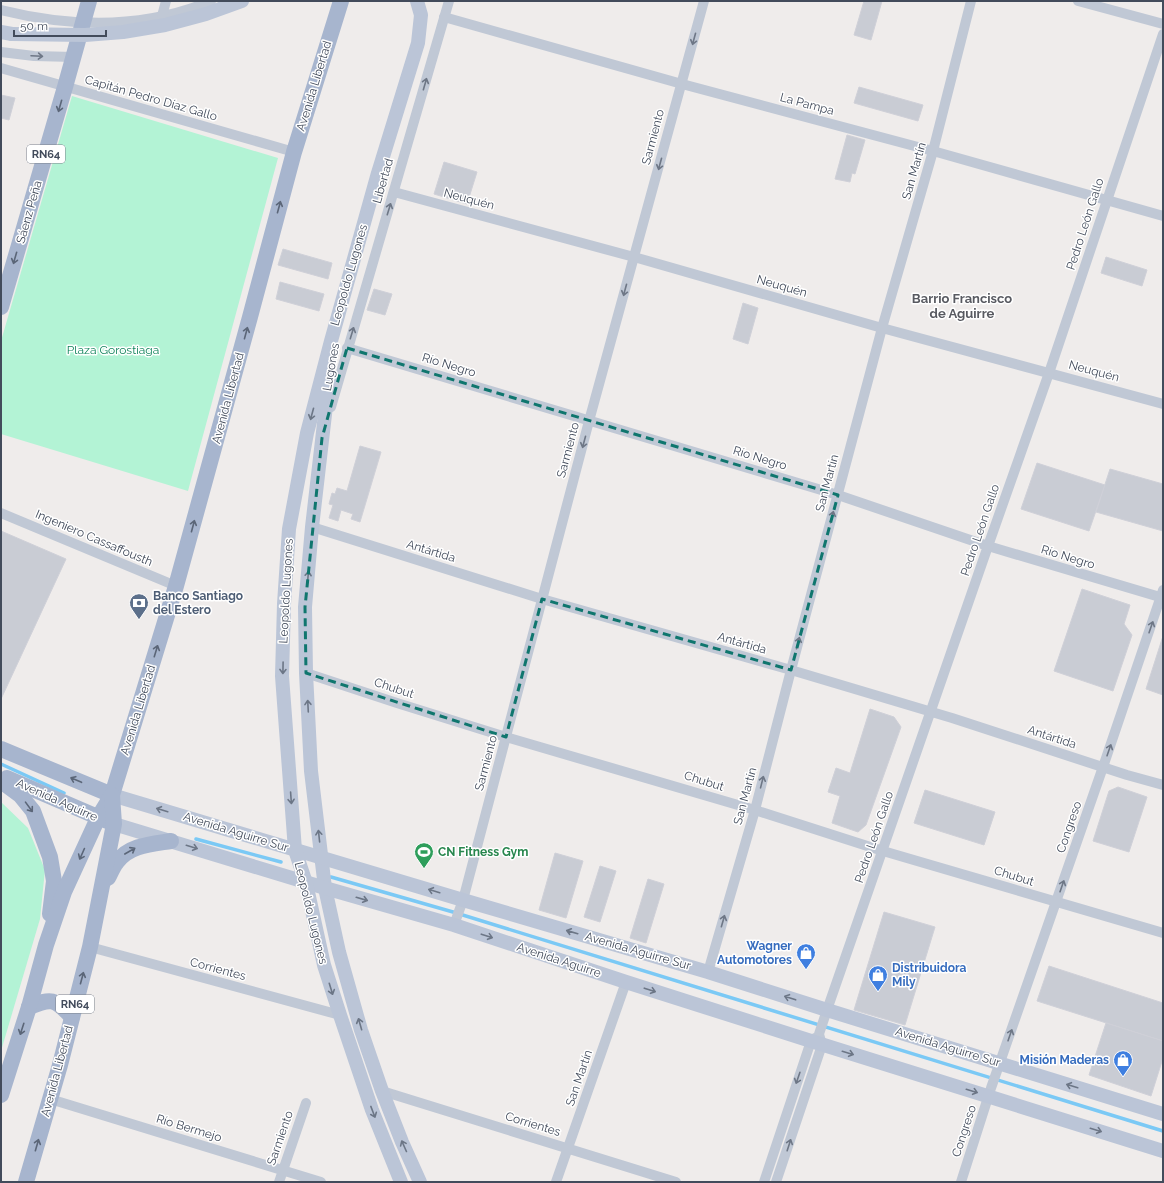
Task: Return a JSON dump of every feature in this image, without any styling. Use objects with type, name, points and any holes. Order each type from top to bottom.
[{"type":"main road","name":"Sáenz Peña","points":[[1,307],[89,1]]},
{"type":"main road","points":[[6,33],[85,35],[123,32],[172,23],[206,14],[242,1]]},
{"type":"main road","name":"Avenida Libertad","points":[[1,1095],[29,1007],[46,945],[64,892],[98,818],[112,795],[176,586],[294,152],[341,1]]},
{"type":"main road","name":"Leopoldo Lugones","points":[[401,1182],[372,1110],[324,965],[306,883],[295,850],[282,676],[284,604],[289,529],[307,434],[331,341],[378,173],[418,43],[421,15],[418,1]]},
{"type":"main road","name":"Lugones","points":[[322,438],[327,391],[344,296]]},
{"type":"main road","name":"Leopoldo Lugones","points":[[322,438],[305,607],[306,672],[311,771],[325,888],[339,952],[361,1030],[382,1091],[420,1182]]},
{"type":"main road","name":"Avenida Aguirre","points":[[1,749],[112,795]]},
{"type":"main road","name":"Avenida Aguirre","points":[[1,775],[114,824]]},
{"type":"main road","points":[[1,781],[20,795],[33,811],[50,857],[54,881],[46,945]]},
{"type":"main road","name":"Avenida Libertad","points":[[26,1182],[50,1099],[90,947],[114,824],[112,795]]},
{"type":"main road","name":"Avenida Aguirre Sur","points":[[112,795],[321,857],[462,903],[708,972],[998,1068],[1163,1114]]},
{"type":"main road","points":[[114,824],[306,883]]},
{"type":"main road","points":[[100,894],[117,862],[123,855],[137,847],[171,841]]},
{"type":"main road","name":"Avenida Aguirre","points":[[306,883],[455,922],[626,982],[817,1040]]},
{"type":"main road","points":[[29,1007],[45,1001],[53,1002],[60,1005],[72,1017]]},
{"type":"main road","points":[[817,1040],[990,1092],[1163,1151]]},
{"type":"street","points":[[162,16],[166,1]]},
{"type":"street","points":[[1,10],[24,16],[83,23],[132,21],[162,16],[211,1]]},
{"type":"street","name":"Libertad","points":[[322,438],[449,1]]},
{"type":"street","name":"Sarmiento","points":[[455,922],[462,903],[589,421],[704,1]]},
{"type":"street","name":"San Martín","points":[[708,972],[755,810],[882,328],[933,151],[971,1]]},
{"type":"street","points":[[1078,1],[1163,24]]},
{"type":"street","points":[[1,17],[46,19]]},
{"type":"street","name":"La Pampa","points":[[444,17],[682,84],[933,151],[1163,216]]},
{"type":"street","name":"Pedro León Gallo","points":[[776,1182],[826,1012],[1049,373],[1163,34]]},
{"type":"street","points":[[1,52],[34,56],[74,57]]},
{"type":"street","name":"Capitán Pedro Díaz Gallo","points":[[1,68],[294,152]]},
{"type":"street","name":"Neuquén","points":[[394,192],[882,328],[1163,404]]},
{"type":"street","name":"Río Negro","points":[[347,348],[838,496],[988,546],[1162,595]]},
{"type":"street","name":"Ingeniero Cassaffousth","points":[[1,513],[176,586]]},
{"type":"street","name":"Antártida","points":[[312,527],[542,599],[791,670],[931,712],[1163,785]]},
{"type":"street","name":"Congreso","points":[[961,1182],[998,1068],[1162,595]]},
{"type":"street","name":"Chubut","points":[[306,672],[396,703],[755,810],[883,851],[1163,933]]},
{"type":"street","name":"Corrientes","points":[[90,947],[340,1015]]},
{"type":"street","name":"San Martín","points":[[556,1182],[626,982]]},
{"type":"street","name":"Pedro León Gallo","points":[[764,1182],[817,1040]]},
{"type":"street","name":"Corrientes","points":[[382,1091],[676,1182]]},
{"type":"street","name":"Río Bermejo","points":[[50,1099],[321,1182]]},
{"type":"street","name":"Sarmiento","points":[[279,1182],[306,1103]]},
{"type":"highlighted area","points":[[347,348],[838,495],[791,670],[542,599],[506,737],[306,673],[305,607],[322,438]]},
{"type":"green space","name":"Plaza Gorostiaga","points":[[72,96],[278,158],[188,491],[1,434],[1,341]]},
{"type":"green space","points":[[1,802],[28,828],[45,870],[40,919],[1,1051]]},
{"type":"building","points":[[864,1],[882,1],[871,40],[854,35]]},
{"type":"building","points":[[859,87],[923,105],[918,121],[854,103]]},
{"type":"building","points":[[1,95],[15,98],[9,120],[1,118]]},
{"type":"building","points":[[847,135],[865,140],[855,174],[852,173],[850,182],[835,179]]},
{"type":"building","points":[[444,162],[477,172],[467,204],[434,194]]},
{"type":"building","points":[[283,249],[332,263],[328,279],[278,265]]},
{"type":"building","points":[[1106,257],[1147,270],[1142,286],[1101,273]]},
{"type":"building","points":[[280,282],[324,294],[319,311],[276,299]]},
{"type":"building","points":[[374,289],[392,294],[385,315],[367,310]]},
{"type":"building","points":[[743,303],[758,308],[748,344],[733,339]]},
{"type":"building","points":[[360,446],[381,452],[360,522],[351,519],[353,514],[341,510],[338,521],[329,518],[333,505],[329,504],[332,493],[335,494],[337,488],[347,491]]},
{"type":"building","points":[[1037,463],[1105,485],[1089,531],[1021,509]]},
{"type":"building","points":[[1110,469],[1163,484],[1163,531],[1096,512]]},
{"type":"building","points":[[1,531],[66,559],[1,699]]},
{"type":"building","points":[[1082,589],[1130,605],[1124,624],[1132,635],[1113,691],[1054,671]]},
{"type":"building","points":[[1163,636],[1163,695],[1146,689]]},
{"type":"building","points":[[870,709],[894,717],[901,727],[866,825],[858,832],[832,823],[840,796],[828,792],[836,768],[850,773]]},
{"type":"building","points":[[1118,787],[1147,797],[1129,852],[1093,841],[1109,791]]},
{"type":"building","points":[[925,790],[995,812],[984,845],[914,823]]},
{"type":"building","points":[[555,853],[583,861],[566,918],[539,910]]},
{"type":"building","points":[[600,866],[616,871],[600,922],[584,917]]},
{"type":"building","points":[[648,879],[664,884],[646,943],[630,938]]},
{"type":"building","points":[[884,912],[935,927],[905,1025],[854,1010]]},
{"type":"building","points":[[1049,966],[1163,1003],[1163,1041],[1037,1001]]},
{"type":"building","points":[[1106,1023],[1163,1041],[1163,1058],[1151,1096],[1089,1075]]},
{"type":"waterway","points":[[1,764],[64,793]]},
{"type":"waterway","points":[[196,839],[281,862]]},
{"type":"waterway","points":[[331,877],[453,912],[1163,1131]]},
{"type":"place","name":"Banco Santiago del Estero","points":[[139,620]]},
{"type":"place","name":"CN Fitness Gym","points":[[424,869]]},
{"type":"place","name":"Wagner Automotores","points":[[806,970]]},
{"type":"place","name":"Distribuidora Mily","points":[[878,992]]},
{"type":"place","name":"Misión Maderas","points":[[1123,1077]]},
{"type":"district","name":"Barrio Francisco de Aguirre","points":[[962,306]]}]
